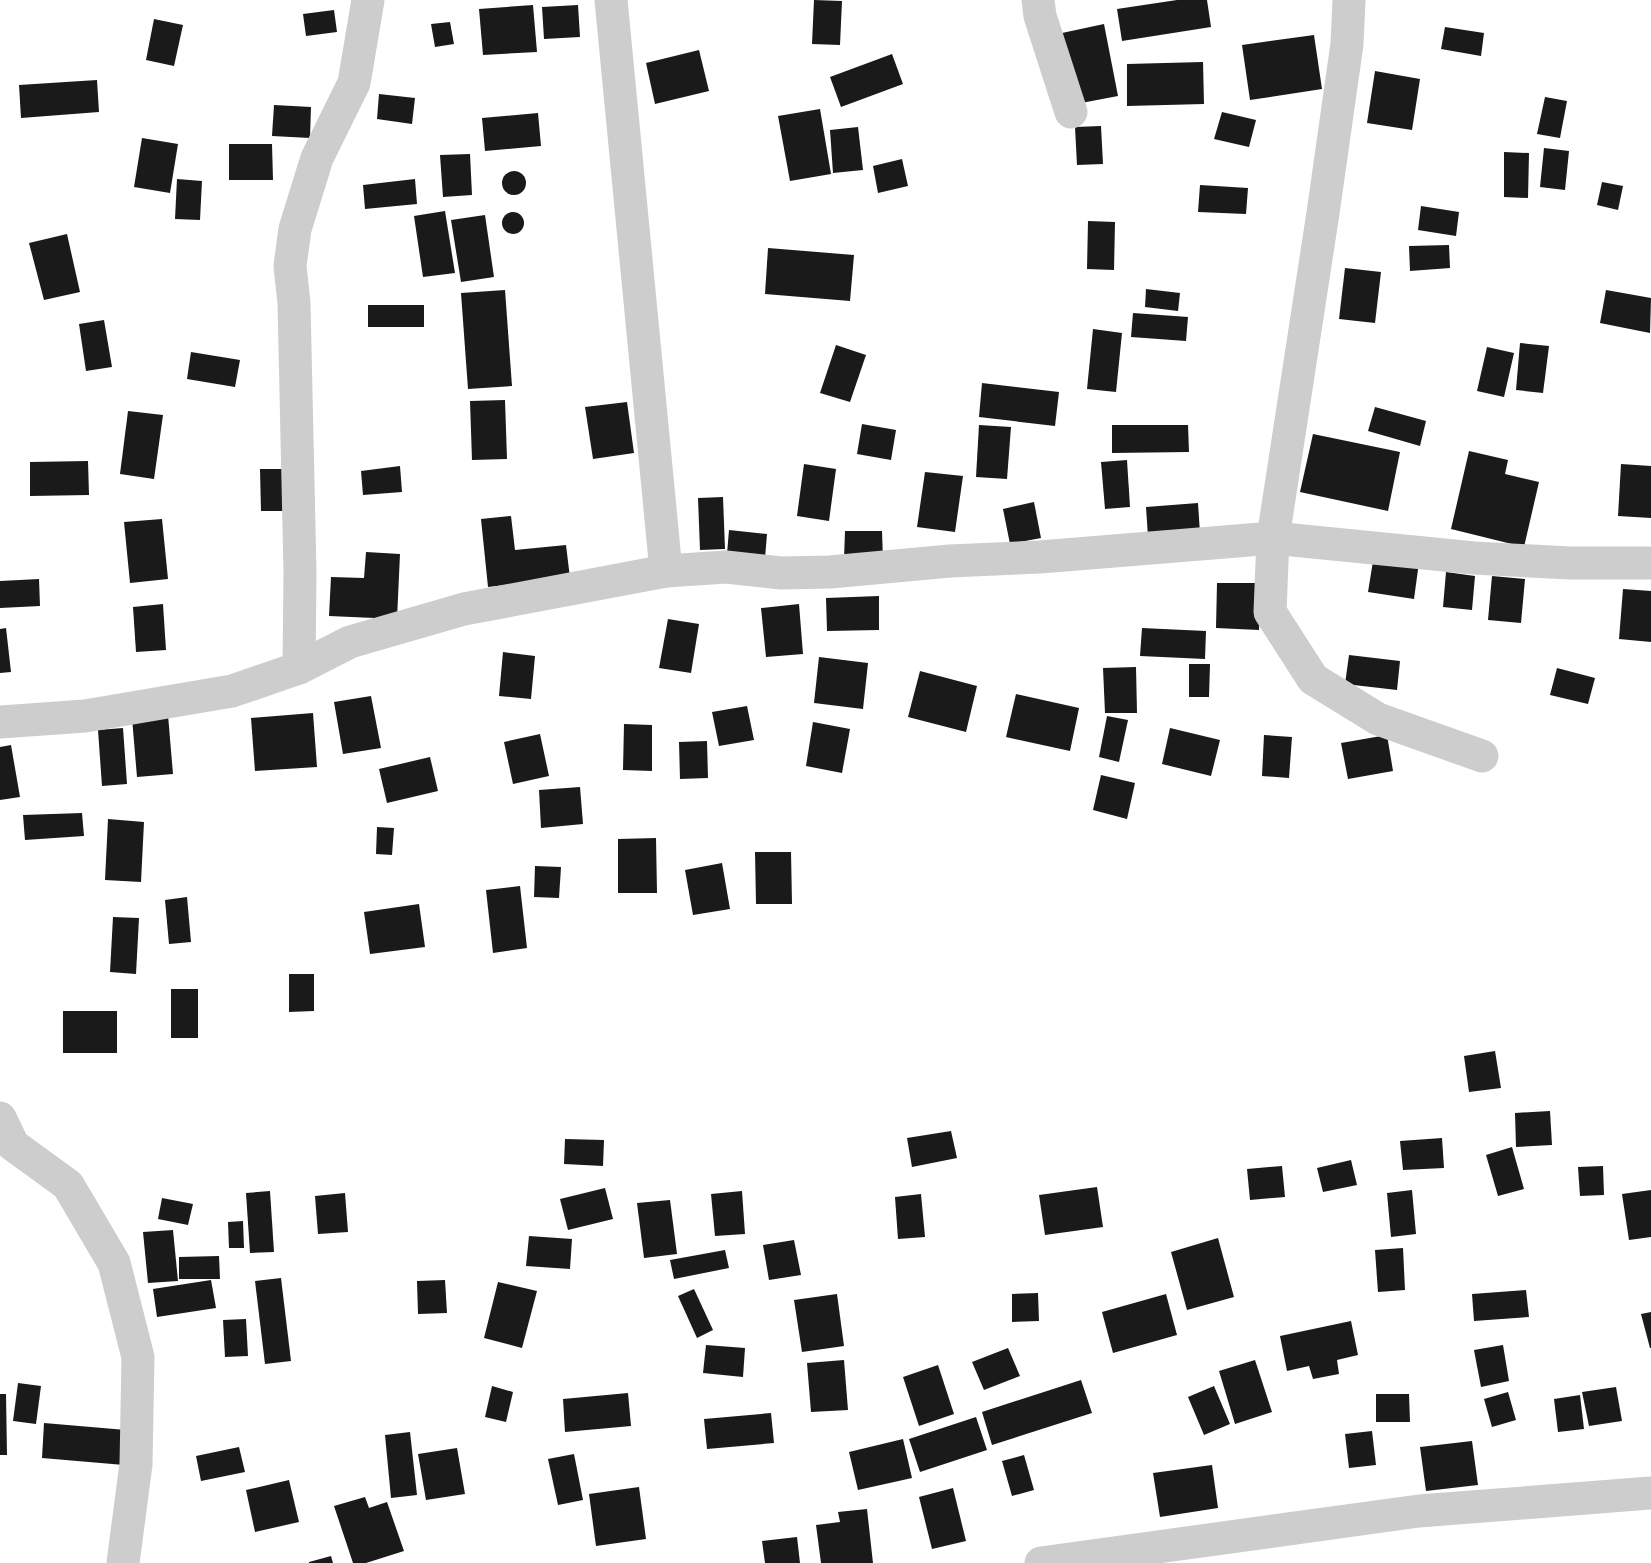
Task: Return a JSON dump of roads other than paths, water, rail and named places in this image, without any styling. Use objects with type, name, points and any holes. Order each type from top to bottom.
[{"type":"street","points":[[299,668],[300,572],[295,326],[290,266],[295,229],[317,158],[354,82],[368,0]]},
{"type":"street","points":[[611,0],[666,571]]},
{"type":"street","points":[[1038,0],[1040,16],[1071,112]]},
{"type":"street","points":[[1349,0],[1347,44],[1273,538],[1270,612],[1312,679],[1378,719],[1482,756]]},
{"type":"street","points":[[0,722],[85,716],[232,691],[299,668],[350,642],[464,609],[666,571],[726,567],[781,573],[830,572],[1273,538],[1474,558],[1570,563],[1651,563]]},
{"type":"street","points":[[0,1118],[13,1145],[68,1185],[114,1263],[138,1357],[136,1464],[123,1563]]},
{"type":"street","points":[[1041,1563],[1419,1511],[1651,1493]]}]
